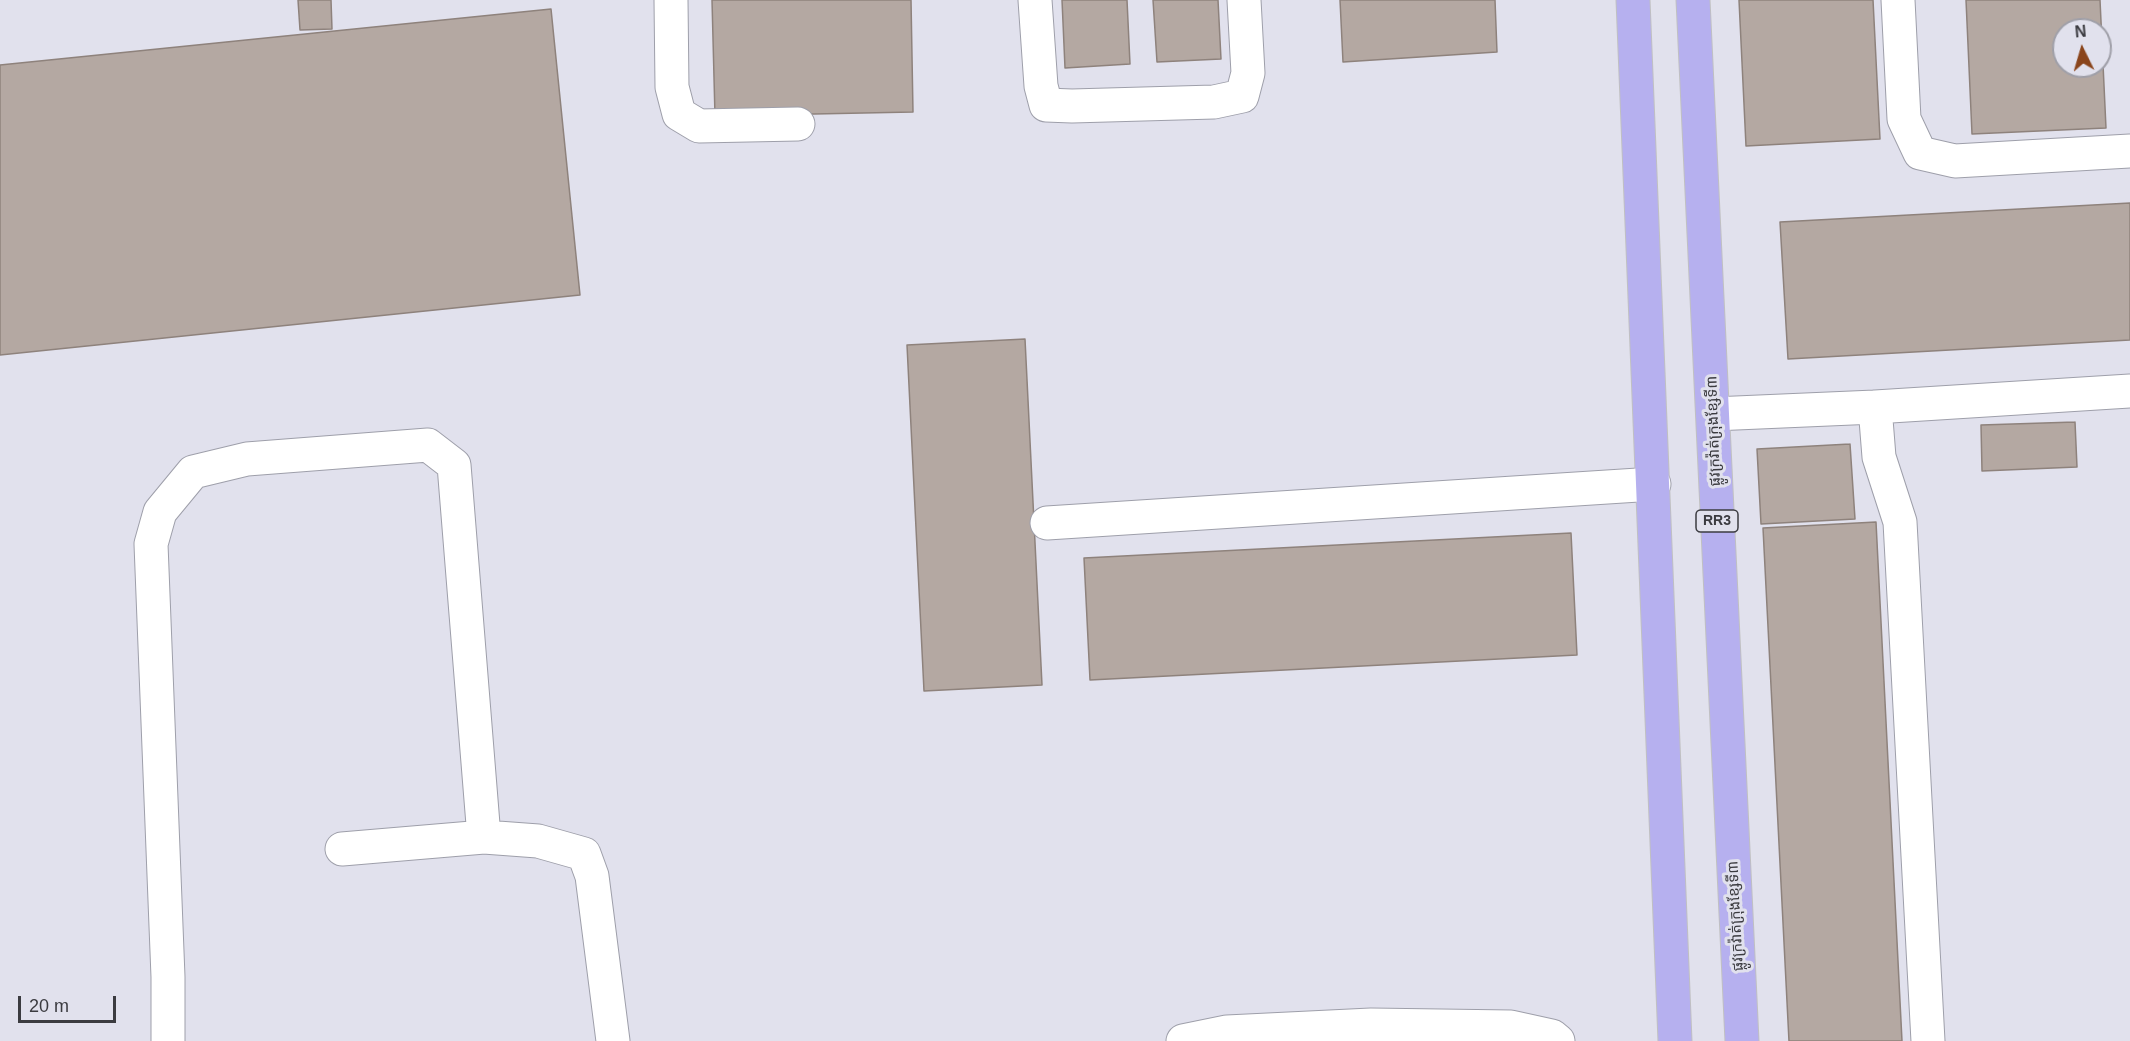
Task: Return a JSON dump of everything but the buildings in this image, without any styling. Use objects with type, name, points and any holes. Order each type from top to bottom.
[{"type":"main road","points":[[1633,0],[1675,1041]]},
{"type":"main road","name":"ផ្លូវក្រវ៉ាត់ក្រុងខ្សែទី៣","points":[[1693,0],[1742,1041]]},
{"type":"lane","points":[[671,0],[672,87],[679,114],[699,126],[798,124]]},
{"type":"lane","points":[[1035,0],[1041,86],[1046,105],[1064,106],[1214,102],[1242,96],[1248,73],[1244,0]]},
{"type":"lane","points":[[1898,0],[1904,119],[1920,153],[1955,161],[2130,151]]},
{"type":"lane","points":[[1713,414],[1875,407],[2130,391]]},
{"type":"lane","points":[[1875,407],[1879,457],[1900,522],[1928,1041]]},
{"type":"lane","points":[[168,1041],[168,977],[151,544],[160,512],[193,472],[247,459],[428,445],[454,465],[484,837]]},
{"type":"lane","points":[[1047,523],[1654,483]]},
{"type":"lane","points":[[342,849],[484,837],[538,841],[584,854],[592,876],[614,1041]]},
{"type":"lane","points":[[1183,1041],[1227,1032],[1371,1025],[1511,1027],[1552,1036],[1558,1041]]}]
